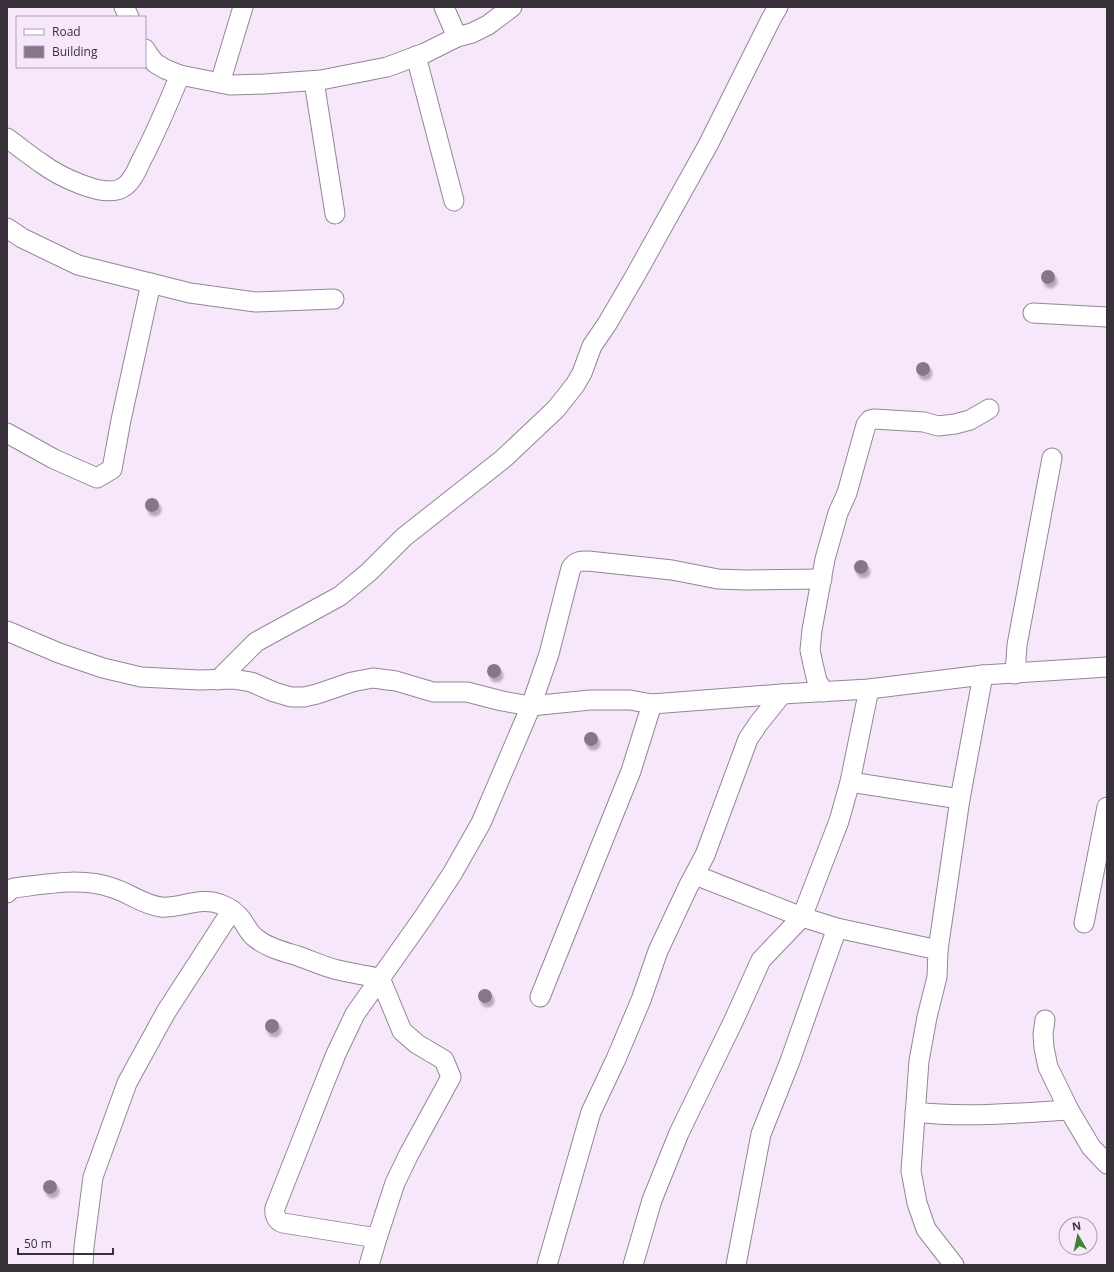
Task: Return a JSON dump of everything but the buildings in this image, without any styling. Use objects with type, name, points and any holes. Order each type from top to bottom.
[{"type":"street","points":[[124,7],[128,16]]},
{"type":"street","points":[[220,83],[243,7]]},
{"type":"street","points":[[444,7],[456,37]]},
{"type":"street","points":[[146,51],[155,63],[165,69],[180,75],[230,85],[314,81],[388,67],[416,56],[456,37],[472,33],[488,25],[512,7]]},
{"type":"street","points":[[218,680],[256,642],[340,596],[369,572],[404,537],[503,459],[556,409],[582,373],[592,346],[607,324],[635,276],[708,145],[778,7]]},
{"type":"street","points":[[416,56],[454,201]]},
{"type":"street","points":[[7,138],[42,164],[68,179],[103,191],[121,189],[125,187],[133,176],[156,134],[180,75]]},
{"type":"street","points":[[314,81],[335,214]]},
{"type":"street","points":[[7,228],[22,238],[78,265],[190,293],[256,302],[334,299]]},
{"type":"street","points":[[7,433],[54,459],[97,478],[112,469],[121,420],[151,283]]},
{"type":"street","points":[[1033,313],[1107,317]]},
{"type":"street","points":[[824,692],[817,681],[812,664],[810,650],[812,630],[825,559],[838,513],[847,493],[866,425],[870,420],[874,419],[917,422],[938,426],[955,424],[970,420],[988,409]]},
{"type":"street","points":[[1015,674],[1017,645],[1052,458]]},
{"type":"street","points":[[377,1238],[283,1223],[277,1220],[274,1212],[336,1054],[355,1014],[426,915],[452,874],[481,823],[531,706],[550,654],[571,568],[575,563],[580,561],[588,561],[658,569],[718,579],[822,579]]},
{"type":"street","points":[[7,631],[58,653],[110,670],[141,677],[174,680],[233,679],[251,682],[274,692],[291,697],[304,697],[317,694],[352,682],[373,678],[396,681],[434,692],[467,692],[502,701],[531,706],[590,700],[630,700],[652,704],[870,689],[983,675],[1107,667]]},
{"type":"street","points":[[954,1265],[926,1229],[917,1202],[911,1171],[918,1061],[937,977],[938,950],[960,799],[983,675]]},
{"type":"street","points":[[633,1265],[652,1200],[679,1132],[733,1022],[761,960],[802,917],[839,821],[850,782],[870,689]]},
{"type":"street","points":[[547,1265],[591,1112],[616,1058],[658,951],[705,855],[748,739],[782,694]]},
{"type":"street","points":[[540,997],[631,771],[652,704]]},
{"type":"street","points":[[850,782],[960,799]]},
{"type":"street","points":[[1084,923],[1107,807]]},
{"type":"street","points":[[695,875],[802,917],[837,928],[938,950]]},
{"type":"street","points":[[7,893],[14,888],[80,881],[96,883],[114,888],[149,904],[159,906],[174,907],[208,902],[220,904],[232,910],[257,940],[278,950],[337,970],[380,978]]},
{"type":"street","points":[[83,1265],[93,1177],[127,1083],[166,1012],[232,910]]},
{"type":"street","points":[[736,1265],[761,1134],[790,1061],[837,928]]},
{"type":"street","points":[[369,1265],[395,1183],[451,1077],[444,1060],[417,1044],[402,1031],[380,978]]},
{"type":"street","points":[[1045,1020],[1044,1041],[1048,1067],[1069,1110],[1091,1147],[1106,1160]]},
{"type":"street","points":[[915,1112],[936,1115],[976,1115],[1069,1110]]}]
